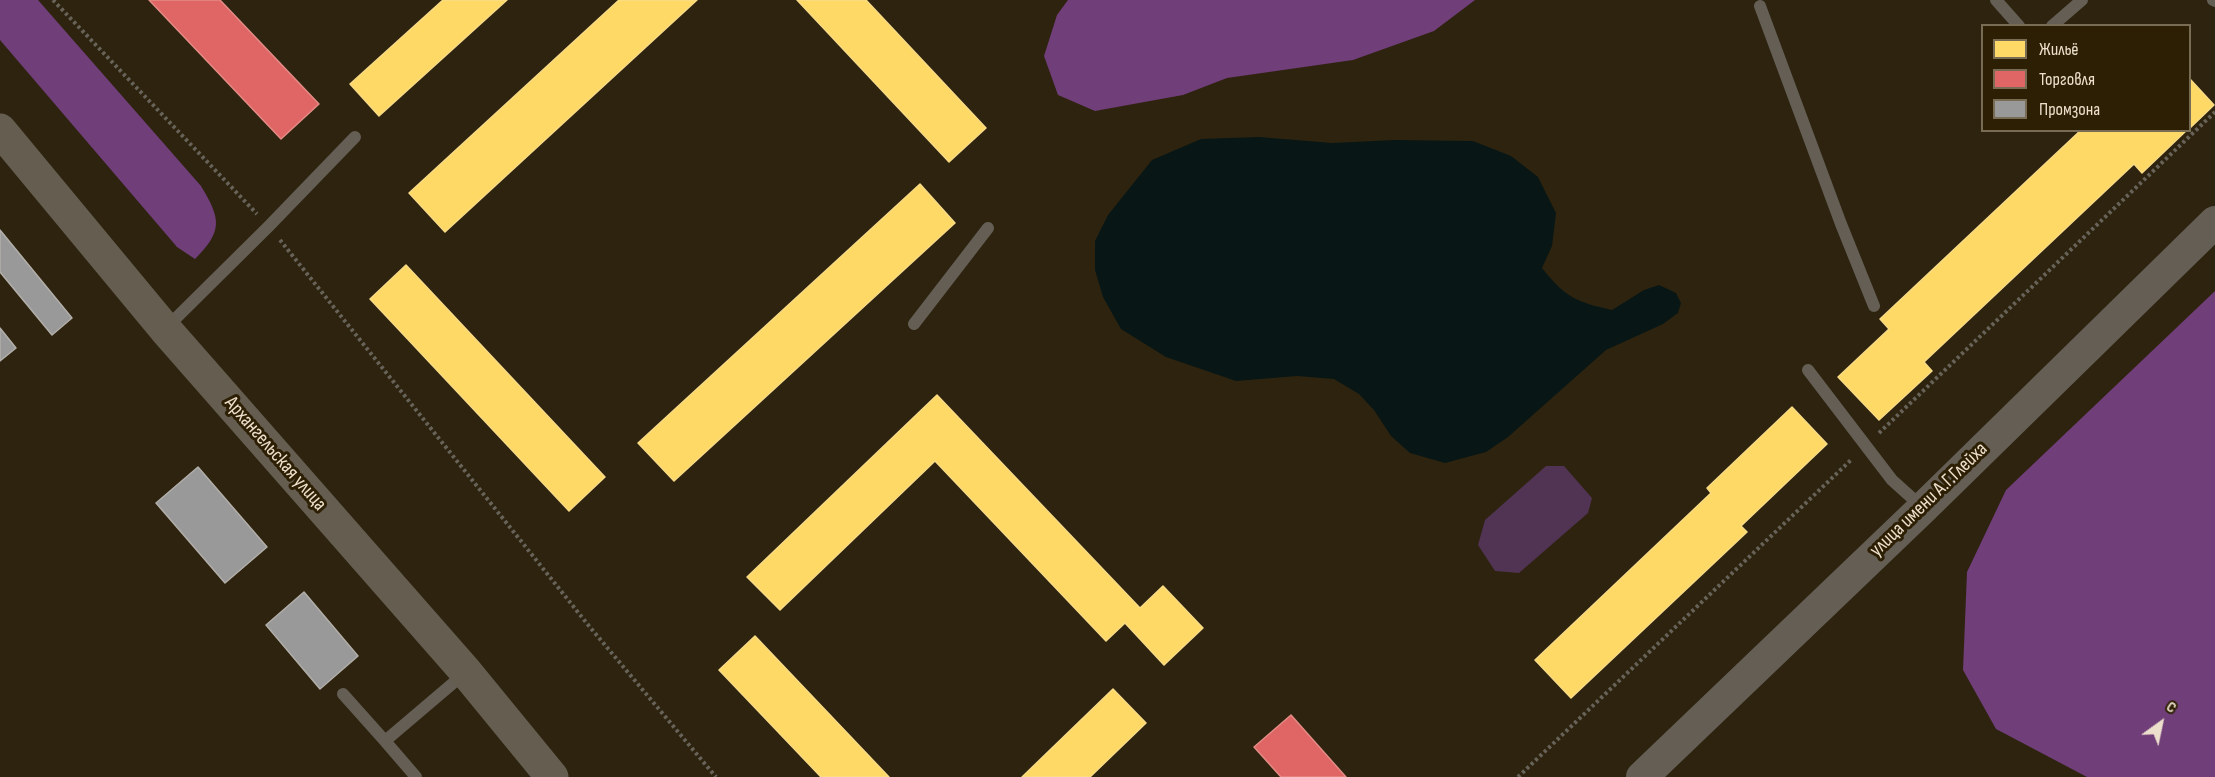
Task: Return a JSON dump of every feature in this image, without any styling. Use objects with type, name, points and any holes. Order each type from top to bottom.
[{"type":"main road","name":"Архангельская улица","points":[[0,130],[165,329],[466,672],[552,777]]},
{"type":"street","name":"улица имени А.Г.Глейха","points":[[1642,777],[2215,222]]},
{"type":"lane","points":[[1996,0],[2017,24]]},
{"type":"lane","points":[[2054,24],[2082,0]]},
{"type":"lane","points":[[1760,6],[1840,224],[1874,306]]},
{"type":"lane","points":[[165,329],[269,226],[354,137]]},
{"type":"lane","points":[[914,324],[988,228]]},
{"type":"lane","points":[[1808,370],[1892,480],[1923,507]]},
{"type":"lane","points":[[385,741],[466,672]]},
{"type":"lane","points":[[343,694],[416,777]]},
{"type":"path","points":[[53,0],[269,226],[590,626],[716,777]]},
{"type":"shaded area","points":[[0,0],[38,0],[201,186],[212,207],[216,224],[211,240],[195,259],[177,247],[0,40]]},
{"type":"shaded area","points":[[1068,0],[1475,0],[1434,31],[1353,60],[1227,78],[1183,95],[1095,111],[1058,95],[1044,56],[1057,15]]},
{"type":"shaded area","points":[[1259,137],[1332,143],[1395,140],[1473,141],[1511,156],[1538,177],[1556,213],[1552,246],[1542,268],[1558,286],[1580,301],[1612,310],[1644,290],[1659,285],[1676,293],[1681,303],[1678,313],[1663,324],[1606,350],[1508,437],[1486,452],[1445,463],[1410,453],[1391,436],[1374,410],[1359,394],[1334,379],[1297,376],[1236,381],[1166,357],[1121,329],[1103,297],[1095,270],[1095,241],[1108,215],[1152,160],[1201,139]]},
{"type":"shaded area","points":[[2215,291],[2215,777],[2087,777],[1996,729],[1963,670],[1967,572],[2006,490]]},
{"type":"shaded area","points":[[1546,466],[1564,466],[1592,498],[1588,513],[1519,573],[1495,571],[1478,545],[1485,520]]},
{"type":"building: Жильё","points":[[443,0],[507,0],[379,116],[350,84]]},
{"type":"building: Жильё","points":[[619,0],[697,0],[445,232],[409,193]]},
{"type":"building: Жильё","points":[[797,0],[866,0],[986,128],[949,162]]},
{"type":"building: Жильё","points":[[2191,80],[2214,105],[2191,127]]},
{"type":"building: Жильё","points":[[2079,132],[2185,132],[2142,173],[2134,164],[1924,362],[1932,371],[1879,420],[1838,377],[1889,329],[1880,319]]},
{"type":"building: Жильё","points":[[920,184],[955,223],[674,481],[638,443]]},
{"type":"building: Жильё","points":[[406,265],[605,477],[569,511],[370,299]]},
{"type":"building: Жильё","points":[[937,395],[1140,608],[1163,586],[1203,628],[1164,665],[1125,623],[1106,641],[935,461],[780,610],[747,577]]},
{"type":"building: Жильё","points":[[1792,407],[1827,444],[1741,526],[1747,532],[1571,698],[1535,660],[1711,493],[1707,488]]},
{"type":"building: Жильё","points":[[755,636],[889,777],[821,777],[719,670]]},
{"type":"building: Жильё","points":[[1113,689],[1146,723],[1090,777],[1022,777]]},
{"type":"building: Торговля","points":[[149,0],[220,0],[319,104],[281,139]]},
{"type":"building: Торговля","points":[[1291,715],[1346,777],[1281,777],[1254,747]]},
{"type":"building: Промзона","points":[[0,230],[72,318],[52,335],[0,272]]},
{"type":"building: Промзона","points":[[0,328],[16,348],[0,361]]},
{"type":"building: Промзона","points":[[198,467],[267,547],[225,583],[156,503]]},
{"type":"building: Промзона","points":[[304,592],[358,656],[320,689],[266,625]]}]
